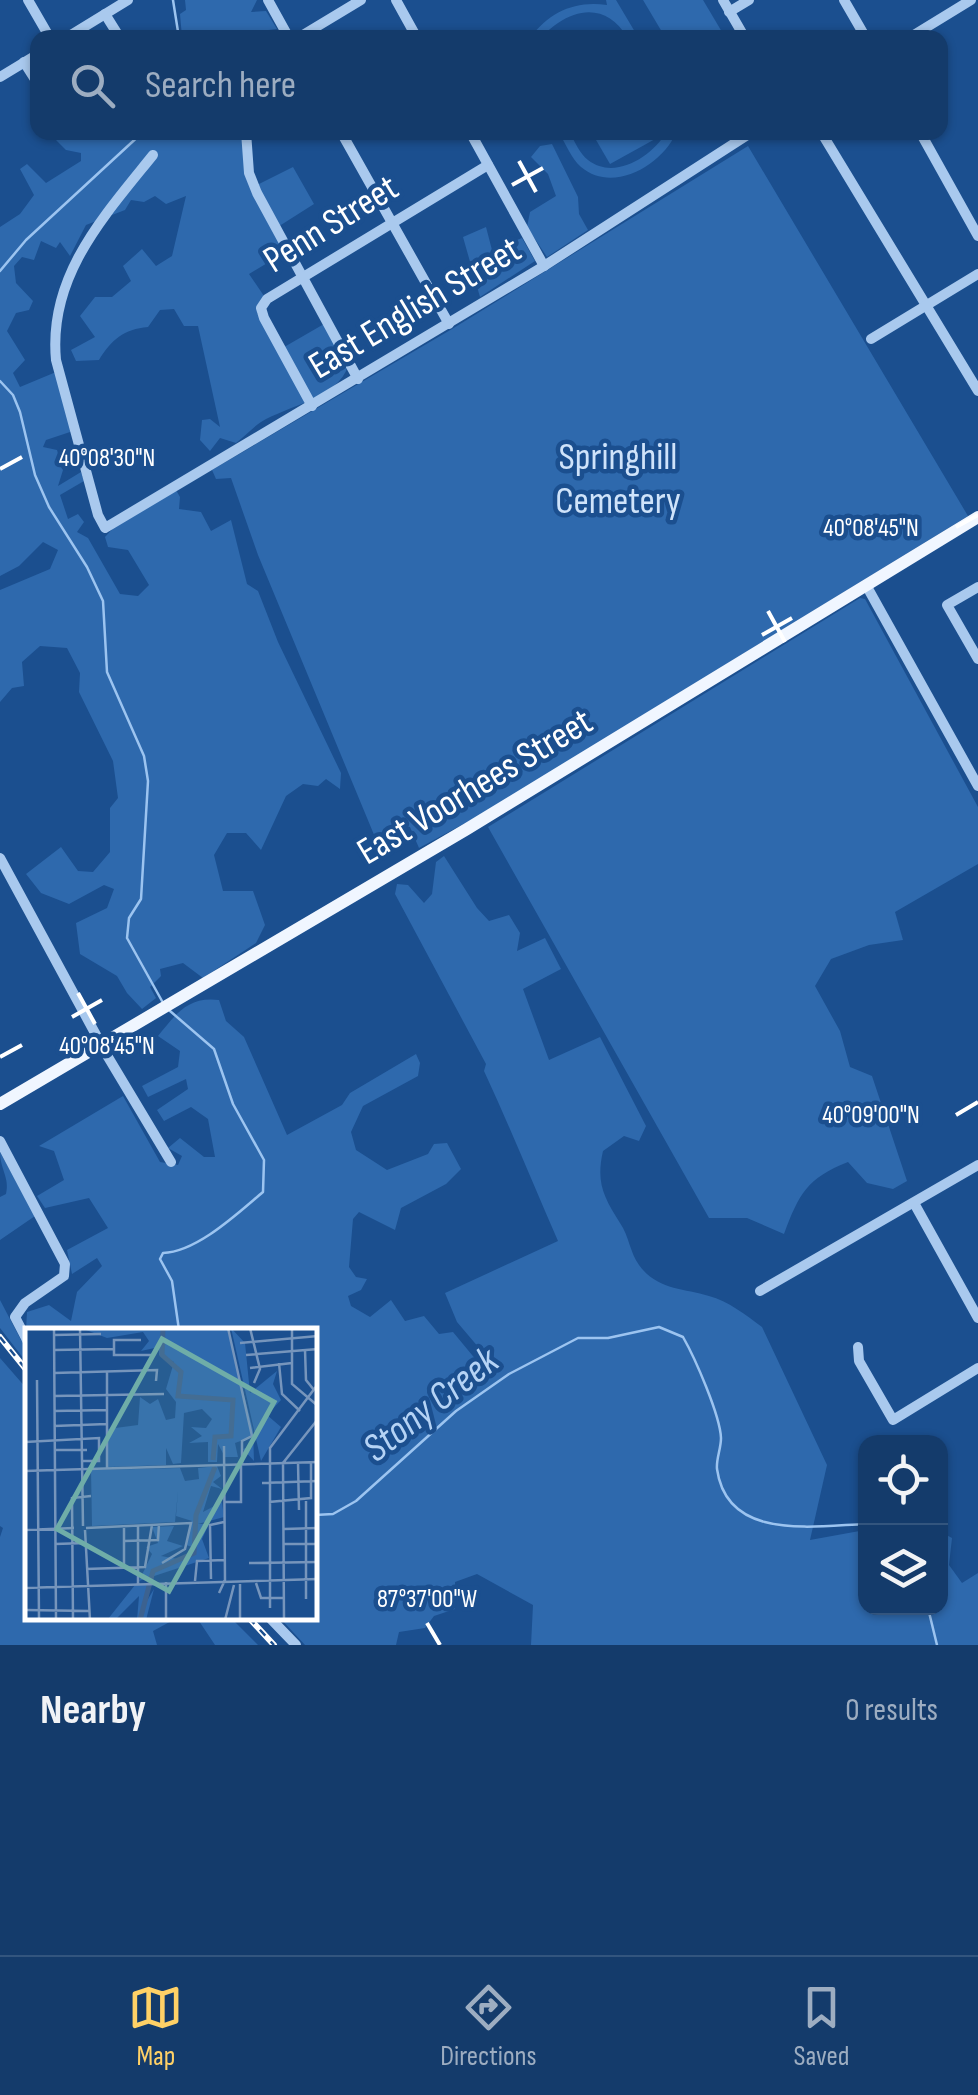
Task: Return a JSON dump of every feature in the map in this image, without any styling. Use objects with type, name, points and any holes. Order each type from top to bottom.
[{"type":"main road","name":"East Voorhees Street","points":[[0,1104],[483,819],[978,517]]},
{"type":"street","points":[[28,0],[45,30]]},
{"type":"street","points":[[79,30],[128,0]]},
{"type":"street","points":[[268,0],[285,30]]},
{"type":"street","points":[[311,30],[361,0]]},
{"type":"street","points":[[396,0],[413,30]]},
{"type":"street","points":[[723,0],[740,30]]},
{"type":"street","points":[[730,12],[749,0]]},
{"type":"street","points":[[844,0],[861,30]]},
{"type":"street","points":[[922,30],[971,0]]},
{"type":"street","points":[[105,14],[115,30]]},
{"type":"street","points":[[0,76],[30,59]]},
{"type":"street","points":[[24,62],[30,71]]},
{"type":"street","points":[[247,140],[250,173],[300,277],[358,378]]},
{"type":"street","points":[[346,140],[449,324]]},
{"type":"street","points":[[474,140],[544,266]]},
{"type":"street","name":"East English Street","points":[[152,155],[90,233],[76,258],[66,280],[54,339],[98,515],[105,528],[544,266],[740,140]]},
{"type":"street","points":[[826,140],[978,391]]},
{"type":"street","points":[[924,140],[978,236]]},
{"type":"street","name":"Penn Street","points":[[312,406],[260,308],[267,298],[488,165]]},
{"type":"street","points":[[870,340],[978,274]]},
{"type":"street","points":[[866,585],[978,786]]},
{"type":"street","points":[[978,586],[947,605],[978,660]]},
{"type":"street","points":[[0,858],[171,1162]]},
{"type":"street","points":[[0,1141],[66,1264],[64,1276],[19,1308],[15,1317],[25,1336]]},
{"type":"street","points":[[760,1291],[978,1165]]},
{"type":"street","points":[[914,1203],[978,1318]]},
{"type":"street","points":[[858,1347],[859,1361],[893,1420],[978,1368]]},
{"type":"street","points":[[272,1620],[296,1645]]},
{"type":"green space","points":[[185,0],[257,0],[251,12],[266,11],[277,29],[181,30],[180,14],[186,10]]},
{"type":"green space","points":[[606,0],[616,0],[634,30],[622,30],[605,16],[587,12],[568,17],[549,30],[538,30],[574,6],[607,5]]},
{"type":"green space","points":[[643,0],[703,0],[721,30],[661,30]]},
{"type":"green space","points":[[56,140],[245,140],[253,187],[293,167],[314,204],[273,230],[284,253],[249,274],[264,296],[257,313],[279,350],[324,324],[348,366],[323,394],[261,422],[236,443],[220,438],[210,451],[200,440],[202,420],[210,419],[220,427],[198,326],[184,326],[174,309],[160,310],[148,327],[119,337],[99,360],[76,361],[71,350],[95,337],[80,316],[95,297],[112,297],[131,281],[123,266],[142,249],[156,266],[172,256],[186,196],[166,204],[155,196],[144,202],[131,200],[125,210],[86,225],[70,256],[60,242],[56,248],[41,241],[34,260],[22,257],[14,266],[16,283],[33,301],[29,310],[16,313],[7,331],[25,360],[13,373],[20,387],[56,372],[73,431],[46,440],[43,447],[57,450],[63,470],[58,486],[81,472],[84,481],[60,495],[68,519],[78,514],[84,522],[77,532],[88,538],[120,594],[138,596],[149,585],[128,550],[108,547],[105,537],[115,526],[176,490],[179,509],[201,512],[211,531],[231,520],[247,584],[258,591],[341,773],[340,789],[326,779],[318,786],[303,784],[286,796],[261,850],[246,833],[227,833],[214,855],[223,891],[253,891],[265,925],[256,943],[203,978],[183,963],[160,969],[161,976],[150,987],[156,998],[142,1009],[117,976],[80,954],[76,923],[107,908],[114,889],[104,885],[69,904],[41,893],[26,874],[61,847],[78,871],[93,872],[110,852],[110,808],[118,798],[113,761],[79,692],[80,673],[67,648],[40,646],[22,662],[24,686],[12,688],[0,702],[0,590],[50,569],[58,550],[43,542],[19,566],[0,576],[0,227],[20,214],[34,195],[20,169],[27,164],[46,183],[81,161],[81,153],[66,150]]},
{"type":"green space","points":[[563,140],[574,140],[585,157],[599,166],[621,167],[642,157],[661,140],[672,140],[648,165],[621,177],[594,175],[571,155]]},
{"type":"green space","points":[[596,140],[653,140],[610,164]]},
{"type":"green space","points":[[552,144],[578,197],[579,214],[588,230],[547,257],[527,227],[530,212],[556,196],[548,174],[531,157],[540,146]]},
{"type":"green space","name":"Springhill Cemetery","points":[[748,146],[968,516],[480,815],[419,848],[410,827],[398,824],[387,831],[388,850],[382,854],[258,555],[231,478],[216,479],[212,470],[452,329]]},
{"type":"green space","points":[[486,227],[492,250],[522,238],[535,261],[480,297],[463,237]]},
{"type":"green space","points":[[860,598],[865,599],[978,807],[978,864],[895,912],[903,940],[869,945],[831,959],[815,986],[840,1031],[850,1067],[872,1076],[907,1181],[893,1189],[867,1183],[848,1162],[823,1174],[806,1189],[784,1234],[747,1218],[709,1218],[488,827]]},
{"type":"green space","points":[[444,856],[489,921],[509,915],[520,933],[517,951],[545,938],[561,969],[523,989],[549,1060],[600,1037],[646,1126],[639,1141],[624,1136],[603,1151],[600,1172],[605,1197],[646,1273],[662,1284],[723,1301],[762,1327],[827,1465],[810,1540],[858,1531],[858,1615],[948,1615],[948,1536],[952,1538],[949,1565],[962,1583],[978,1573],[978,1645],[531,1645],[533,1605],[477,1574],[455,1582],[455,1609],[434,1616],[425,1628],[399,1632],[396,1645],[305,1645],[282,1620],[318,1620],[318,1328],[26,1328],[27,1312],[49,1305],[71,1321],[77,1292],[102,1266],[97,1258],[72,1274],[67,1250],[108,1228],[89,1198],[45,1208],[37,1196],[64,1180],[54,1151],[39,1146],[123,1096],[160,1162],[178,1165],[182,1156],[168,1148],[180,1138],[204,1157],[215,1157],[208,1119],[191,1107],[164,1121],[157,1110],[188,1089],[186,1079],[148,1097],[142,1086],[178,1067],[180,1051],[158,1036],[184,1008],[208,999],[219,1000],[226,1021],[244,1037],[287,1135],[342,1105],[350,1093],[416,1054],[420,1063],[418,1076],[363,1106],[351,1132],[356,1150],[387,1170],[428,1154],[434,1144],[447,1143],[461,1169],[446,1184],[401,1208],[395,1230],[359,1212],[353,1219],[349,1267],[356,1277],[367,1279],[361,1290],[348,1296],[351,1306],[370,1317],[391,1300],[405,1321],[424,1316],[439,1334],[453,1332],[477,1361],[485,1355],[457,1322],[445,1293],[558,1241],[484,1071],[486,1064],[395,894],[397,884],[408,885],[424,903],[432,894],[436,862]]},
{"type":"green space","points":[[0,1152],[35,1216],[0,1240],[0,1197],[7,1188]]},
{"type":"green space","points":[[0,1300],[21,1340],[25,1332],[25,1360],[0,1328]]},
{"type":"green space","points":[[0,1358],[25,1387],[25,1620],[173,1620],[153,1631],[157,1645],[0,1645]]},
{"type":"green space","points":[[198,1620],[233,1620],[258,1645],[215,1645]]},
{"type":"waterway","name":"Stony Creek","points":[[173,0],[178,30]]},
{"type":"waterway","name":"Stony Creek","points":[[0,271],[26,240],[134,140]]},
{"type":"waterway","name":"Stony Creek","points":[[0,381],[13,395],[20,412],[35,475],[49,507],[87,567],[103,601],[107,672],[144,756],[148,781],[141,899],[129,918],[127,938],[162,1001]]},
{"type":"waterway","name":"Stony Creek","points":[[170,1011],[214,1049],[233,1104],[264,1160],[263,1192],[203,1239],[163,1253],[160,1259],[172,1281],[179,1328]]},
{"type":"waterway","name":"Stony Creek","points":[[318,1515],[333,1514],[356,1501],[456,1411],[509,1374],[578,1338],[608,1338],[659,1327],[683,1337],[700,1372],[720,1428],[717,1469],[724,1492],[737,1508],[754,1519],[775,1524],[858,1524]]},
{"type":"waterway","name":"Stony Creek","points":[[930,1615],[937,1645]]},
{"type":"railway","points":[[0,1337],[25,1368]]},
{"type":"railway","points":[[251,1620],[274,1645]]}]
